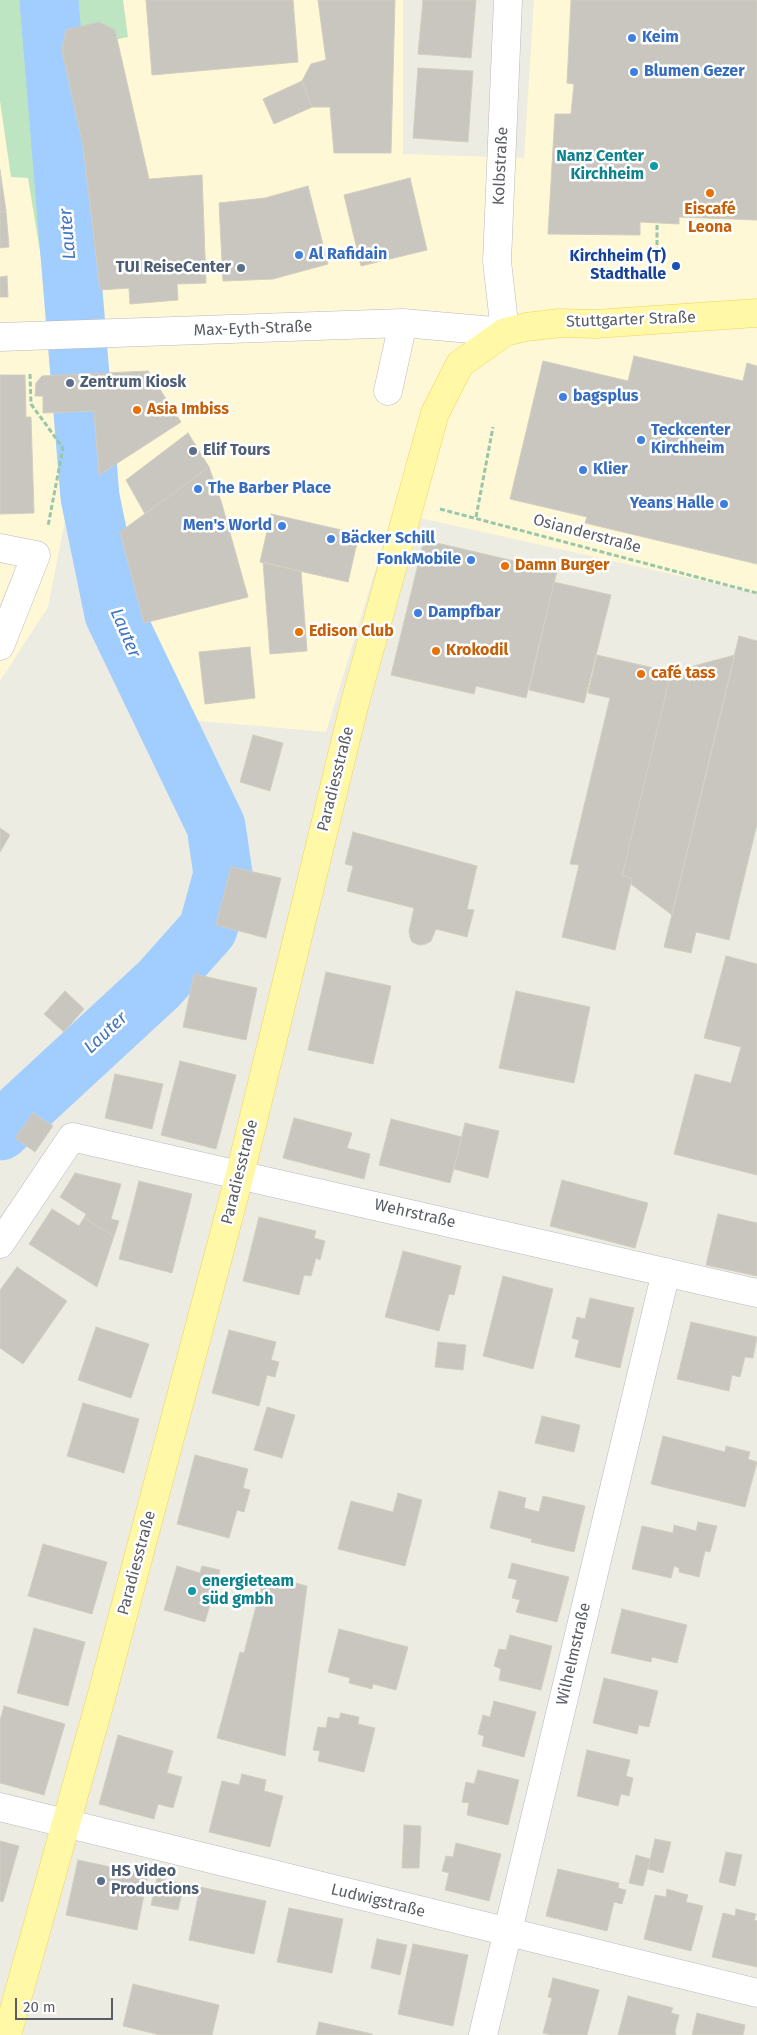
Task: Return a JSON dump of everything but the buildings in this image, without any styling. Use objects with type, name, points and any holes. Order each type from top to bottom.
[{"type":"main road","name":"Stuttgarter Straße","points":[[505,332],[526,327],[560,323],[596,324],[757,313]]},
{"type":"main road","name":"Paradiesstraße","points":[[7,2035],[66,1824],[240,1174],[354,706],[435,413],[460,364],[505,332]]},
{"type":"street","name":"Kolbstraße","points":[[505,332],[497,251],[508,0]]},
{"type":"street","name":"Max-Eyth-Straße","points":[[12,337],[403,323],[505,332]]},
{"type":"street","points":[[388,391],[403,323]]},
{"type":"street","points":[[0,548],[36,555],[0,646]]},
{"type":"street","name":"Wehrstraße","points":[[0,1244],[72,1137],[757,1293]]},
{"type":"street","name":"Wilhelmstraße","points":[[483,2035],[666,1272]]},
{"type":"street","name":"Ludwigstraße","points":[[0,1807],[757,1993]]},
{"type":"path","points":[[657,223],[657,260]]},
{"type":"path","points":[[30,374],[31,404],[63,448],[48,524],[36,555]]},
{"type":"path","points":[[476,517],[493,427]]},
{"type":"path","name":"Osianderstraße","points":[[410,502],[476,517],[757,593]]},
{"type":"shaded area","points":[[0,0],[403,0],[403,154],[524,158],[534,0],[757,0],[757,593],[393,512],[326,732],[178,719],[133,633],[106,481],[73,479],[48,607],[0,681]]},
{"type":"green space","points":[[0,0],[123,0],[128,37],[49,54],[89,281],[45,282],[28,178],[11,177],[0,101]]},
{"type":"waterway","name":"Lauter","points":[[0,1131],[159,984],[208,929],[223,874],[216,826],[114,614],[90,497],[49,0]]},
{"type":"place","name":"Keim","points":[[632,38]]},
{"type":"place","name":"Blumen Gezer","points":[[634,72]]},
{"type":"place","name":"Nanz Center Kirchheim","points":[[654,166]]},
{"type":"place","name":"Eiscafé Leona","points":[[710,193]]},
{"type":"place","name":"Al Rafidain","points":[[299,255]]},
{"type":"place","name":"Kirchheim (T) Stadthalle","points":[[676,266]]},
{"type":"place","name":"TUI ReiseCenter","points":[[241,268]]},
{"type":"place","name":"Zentrum Kiosk","points":[[70,383]]},
{"type":"place","name":"bagsplus","points":[[563,397]]},
{"type":"place","name":"Asia Imbiss","points":[[137,410]]},
{"type":"place","name":"Teckcenter Kirchheim","points":[[641,440]]},
{"type":"place","name":"Elif Tours","points":[[193,451]]},
{"type":"place","name":"Klier","points":[[583,470]]},
{"type":"place","name":"The Barber Place","points":[[198,489]]},
{"type":"place","name":"Yeans Halle","points":[[724,504]]},
{"type":"place","name":"Men's World","points":[[282,526]]},
{"type":"place","name":"Bäcker Schill","points":[[331,539]]},
{"type":"place","name":"FonkMobile","points":[[471,560]]},
{"type":"place","name":"Damn Burger","points":[[505,566]]},
{"type":"place","name":"Dampfbar","points":[[418,613]]},
{"type":"place","name":"Edison Club","points":[[299,632]]},
{"type":"place","name":"Krokodil","points":[[436,651]]},
{"type":"place","name":"café tass","points":[[641,674]]},
{"type":"place","name":"energieteam süd gmbh","points":[[192,1591]]},
{"type":"place","name":"HS Video Productions","points":[[101,1881]]}]
